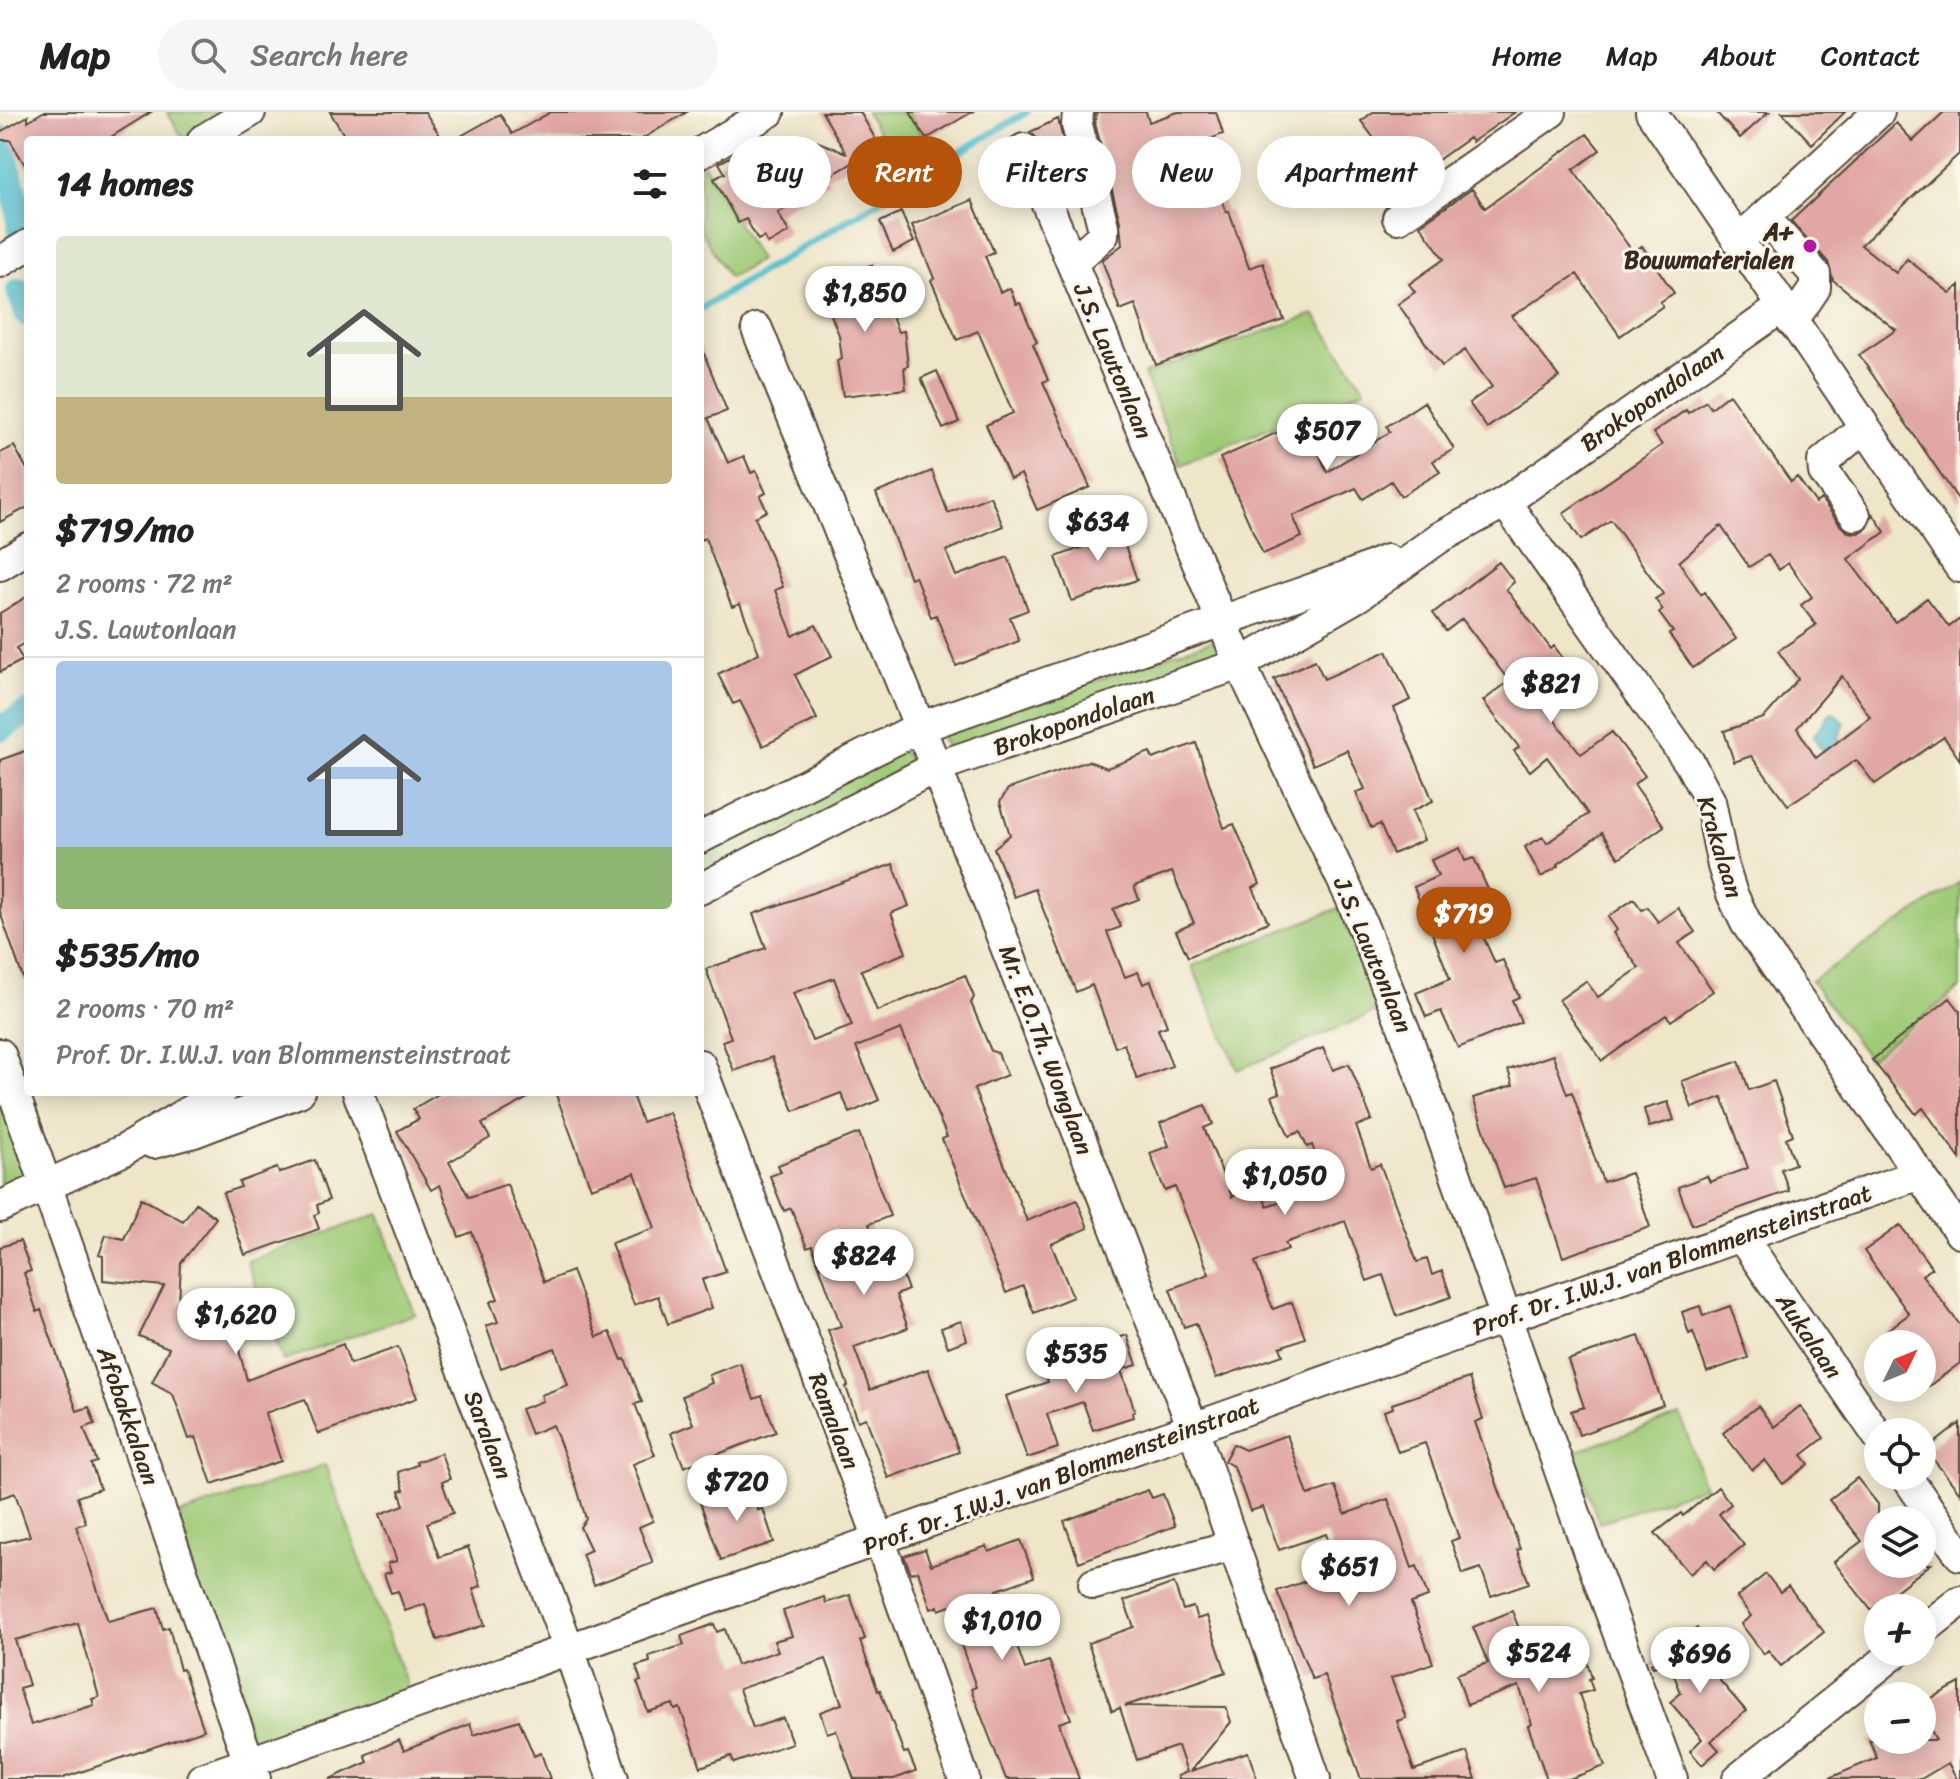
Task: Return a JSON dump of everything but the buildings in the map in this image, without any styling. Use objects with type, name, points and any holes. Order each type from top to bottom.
[{"type":"street","points":[[210,136],[250,112]]},
{"type":"street","points":[[704,151],[769,112]]},
{"type":"street","points":[[1078,112],[1080,136]]},
{"type":"street","points":[[1398,218],[1551,112]]},
{"type":"street","points":[[1651,112],[1960,567]]},
{"type":"street","points":[[1739,240],[1879,112]]},
{"type":"street","name":"J.S. Lawtonlaan","points":[[1049,208],[1240,664],[1345,886],[1406,1034],[1672,1779]]},
{"type":"street","points":[[1072,263],[1103,235],[1100,208]]},
{"type":"street","points":[[1764,217],[1815,274],[1815,288],[1787,314]]},
{"type":"street","points":[[0,262],[24,247]]},
{"type":"street","name":"Brokopondolaan","points":[[704,836],[918,728],[1344,578],[1439,538],[1505,502],[1787,314]]},
{"type":"street","name":"Mr. E.O.Th. Wonglaan","points":[[757,329],[936,767],[1193,1428],[1315,1779]]},
{"type":"street","points":[[1855,515],[1824,472],[1823,462],[1864,427]]},
{"type":"street","name":"Krakalaan","points":[[1505,502],[1689,762],[1710,801],[1723,866],[1746,923],[1960,1233]]},
{"type":"street","name":"Brokopondolaan","points":[[704,887],[936,767],[1240,664],[1358,596],[1439,538]]},
{"type":"street","points":[[0,565],[24,550]]},
{"type":"street","name":"Afobakkalaan","points":[[0,1054],[252,1771]]},
{"type":"street","name":"Ramalaan","points":[[704,1076],[880,1541],[964,1779]]},
{"type":"street","points":[[0,1207],[124,1150],[214,1096]]},
{"type":"street","points":[[124,1150],[194,1132],[288,1096]]},
{"type":"street","name":"Saralaan","points":[[360,1096],[569,1649],[613,1779]]},
{"type":"street","name":"Prof. Dr. I.W.J. van Blommensteinstraat","points":[[202,1779],[252,1771],[569,1649],[1920,1174]]},
{"type":"street","name":"Aukalaan","points":[[1741,1236],[1866,1418]]},
{"type":"street","points":[[1916,1490],[1960,1555]]},
{"type":"street","points":[[1094,1584],[1234,1545]]},
{"type":"street","points":[[1936,1620],[1960,1601]]},
{"type":"street","points":[[1738,1779],[1879,1666]]},
{"type":"green space","points":[[167,112],[236,112],[196,136],[182,136]]},
{"type":"green space","points":[[866,112],[908,112],[923,136],[881,136]]},
{"type":"green space","points":[[704,164],[728,208],[759,260],[729,278],[704,236]]},
{"type":"green space","points":[[1314,314],[1365,389],[1181,465],[1144,374]]},
{"type":"green space","points":[[1213,640],[1221,654],[1217,658],[948,749],[941,738],[946,731]]},
{"type":"green space","points":[[900,751],[912,757],[913,763],[704,876],[704,851]]},
{"type":"green space","points":[[1960,882],[1960,988],[1869,1059],[1811,981]]},
{"type":"green space","points":[[1339,908],[1383,1009],[1238,1070],[1192,966]]},
{"type":"green space","points":[[0,1082],[28,1175],[25,1182],[0,1196]]},
{"type":"green space","points":[[379,1214],[415,1314],[283,1361],[247,1261]]},
{"type":"green space","points":[[1680,1415],[1705,1486],[1599,1523],[1574,1452]]},
{"type":"green space","points":[[325,1465],[411,1696],[259,1744],[253,1742],[175,1516]]},
{"type":"water","points":[[1832,712],[1845,723],[1838,738],[1852,761],[1836,770],[1813,736]]},
{"type":"waterway","points":[[704,307],[1027,112]]},
{"type":"waterway","points":[[0,138],[16,198],[21,233]]},
{"type":"waterway","points":[[19,291],[24,304]]},
{"type":"waterway","points":[[0,729],[24,714]]},
{"type":"place","name":"A+ Bouwmaterialen","points":[[1810,246]]}]
